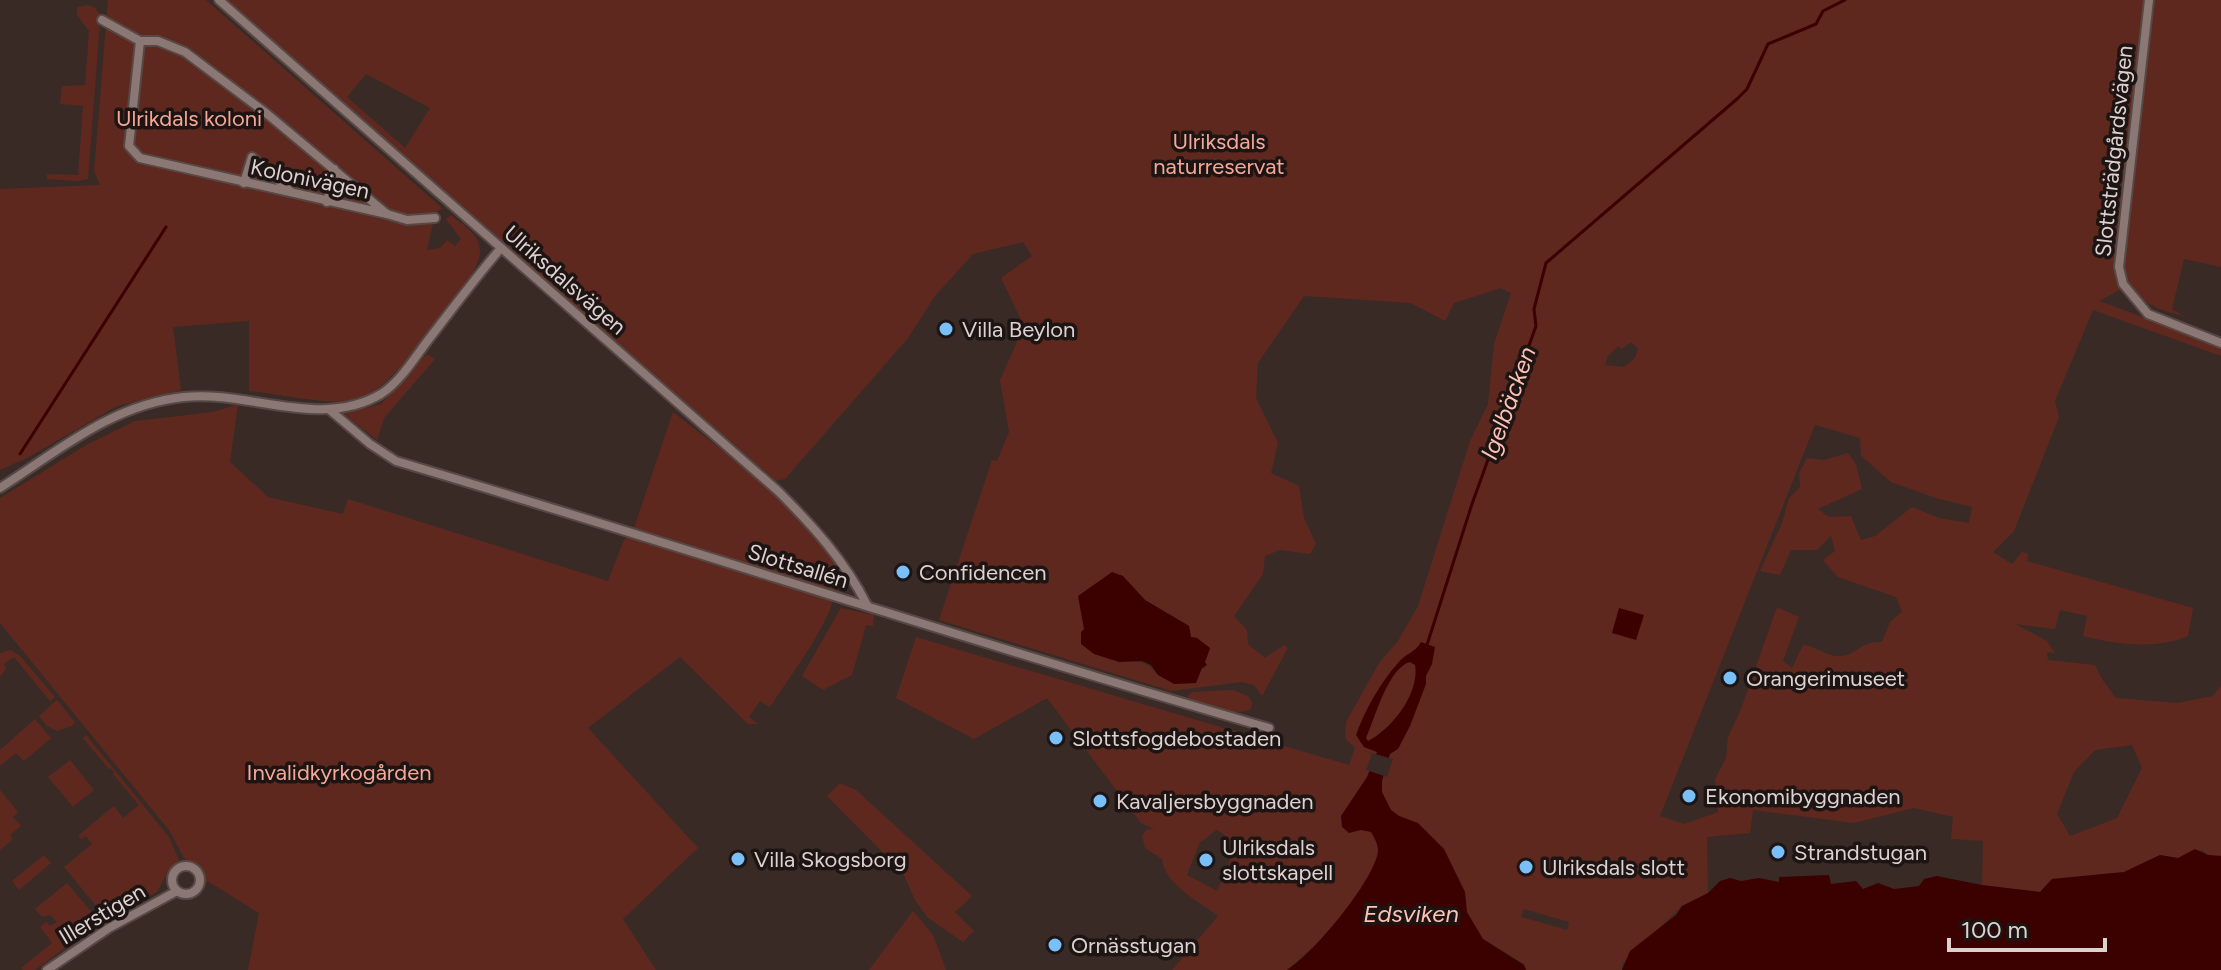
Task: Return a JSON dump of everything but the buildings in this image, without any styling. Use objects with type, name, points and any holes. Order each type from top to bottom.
[{"type":"street","name":"Ulriksdalsvägen","points":[[219,0],[778,491],[817,531],[855,581],[867,605]]},
{"type":"street","name":"Slottsträdgårdsvägen","points":[[2149,0],[2119,267],[2123,284],[2148,314],[2221,343]]},
{"type":"street","name":"Kolonivägen","points":[[102,20],[140,41],[158,41],[185,52],[266,113],[387,214]]},
{"type":"street","name":"Kolonivägen","points":[[140,41],[129,146],[140,158],[387,214]]},
{"type":"street","points":[[244,183],[252,157],[293,194]]},
{"type":"street","points":[[327,202],[334,169]]},
{"type":"street","points":[[387,214],[407,220],[435,218]]},
{"type":"street","points":[[0,488],[106,420],[133,408],[183,397],[214,396],[331,411],[364,402],[383,392],[400,377],[501,248]]},
{"type":"street","name":"Slottsallén","points":[[331,411],[396,461],[1149,694],[1269,728]]},
{"type":"street","name":"Illerstigen","points":[[47,970],[109,928],[177,891]]},
{"type":"green space","name":"Ulrikdals koloni","points":[[108,0],[206,0],[442,208],[435,214],[427,250],[440,248],[447,240],[455,246],[461,239],[446,219],[451,215],[474,235],[480,252],[465,286],[430,334],[389,379],[359,400],[320,401],[249,391],[249,321],[173,327],[181,390],[117,406],[29,457],[0,470],[0,189],[100,185],[94,171]]},
{"type":"green space","name":"Ulriksdals naturreservat","points":[[225,0],[2221,0],[2221,267],[2184,259],[2172,309],[2185,317],[2159,309],[2121,289],[2099,301],[2221,346],[2221,356],[2093,310],[2055,401],[2059,417],[2014,531],[1993,552],[2012,564],[2022,552],[2028,554],[2027,561],[2193,608],[2188,636],[2163,643],[2122,643],[2083,636],[2087,616],[2060,610],[2055,629],[2015,624],[2047,641],[2055,653],[2047,652],[2048,660],[2095,665],[2116,698],[2178,703],[2213,696],[2221,685],[2221,856],[2208,855],[2202,850],[2178,858],[2160,855],[2124,872],[2052,879],[2040,892],[1982,885],[1983,841],[1951,839],[1953,817],[1914,808],[1854,823],[1753,810],[1750,833],[1707,837],[1708,893],[1682,906],[1622,964],[1622,970],[1526,970],[1524,964],[1483,939],[1319,942],[1287,970],[1172,970],[1218,916],[1176,884],[1164,868],[1162,859],[1145,848],[1142,836],[1146,830],[1154,829],[1141,823],[1047,698],[974,739],[896,698],[916,637],[1349,765],[1355,748],[1345,738],[1346,722],[1379,663],[1398,641],[1418,606],[1470,441],[1488,404],[1494,344],[1511,293],[1501,288],[1454,303],[1445,321],[1411,303],[1304,296],[1258,363],[1256,398],[1278,443],[1271,473],[1299,486],[1304,518],[1316,544],[1310,554],[1280,550],[1265,556],[1263,574],[1234,616],[1247,630],[1248,644],[1265,658],[1284,645],[1288,648],[1262,696],[1254,685],[1242,682],[1171,691],[939,620],[992,460],[997,461],[1009,432],[1000,380],[1024,326],[1001,278],[1032,256],[1023,242],[973,254],[935,296],[908,338],[785,479],[776,481]],"holes":[[[366,74],[430,108],[405,148],[347,97]],[[1631,342],[1638,349],[1635,358],[1624,367],[1605,365],[1608,356],[1618,346],[1622,349]],[[1815,425],[1860,438],[1861,456],[1891,482],[1972,507],[1969,523],[1939,518],[1912,507],[1875,536],[1861,540],[1851,516],[1829,517],[1818,509],[1862,489],[1856,464],[1848,453],[1824,460],[1807,458],[1799,473],[1800,487],[1789,498],[1782,523],[1760,571],[1780,575],[1791,550],[1817,550],[1831,536],[1835,551],[1823,560],[1838,577],[1896,597],[1902,612],[1890,622],[1882,642],[1874,642],[1840,656],[1803,645],[1792,668],[1783,661],[1799,617],[1777,607],[1728,737],[1726,758],[1715,779],[1718,812],[1684,824],[1660,816]],[[1123,576],[1145,600],[1188,625],[1191,637],[1210,649],[1205,668],[1158,675],[1141,662],[1119,662],[1084,630]],[[2132,745],[2142,768],[2117,818],[2070,836],[2057,814],[2074,772],[2095,750]],[[1217,830],[1225,836],[1231,850],[1217,891],[1187,875],[1200,842]],[[1524,909],[1569,922],[1567,930],[1521,917]]]},
{"type":"green space","points":[[87,5],[100,14],[88,179],[47,179],[47,174],[78,175],[83,106],[60,104],[62,86],[85,85],[89,31],[77,15],[77,7]]},
{"type":"green space","points":[[427,354],[435,359],[384,418],[377,440],[344,414],[381,404]]},
{"type":"green space","name":"Invalidkyrkogården","points":[[238,404],[230,462],[268,497],[343,514],[348,499],[608,581],[623,542],[635,525],[673,412],[761,482],[824,543],[834,560],[836,572],[830,608],[809,649],[770,707],[760,701],[749,717],[758,724],[748,724],[680,657],[588,728],[698,848],[623,919],[656,970],[248,970],[259,913],[209,882],[205,883],[203,871],[184,858],[169,830],[0,623],[0,498],[88,444],[135,421],[213,412]]},
{"type":"green space","points":[[841,608],[874,615],[873,626],[866,625],[852,675],[823,690],[802,676]]},
{"type":"green space","points":[[10,650],[20,656],[55,697],[50,701],[14,657],[4,664],[6,668],[0,677],[0,653]]},
{"type":"green space","points":[[1233,690],[1248,696],[1252,702],[1251,709],[1227,711],[1187,697],[1192,692]]},
{"type":"green space","points":[[57,700],[75,722],[57,731],[47,726],[39,716]]},
{"type":"green space","points":[[35,719],[51,738],[24,761],[16,753],[0,766],[0,750]]},
{"type":"green space","points":[[86,735],[169,837],[179,860],[168,871],[157,892],[107,919],[64,867],[92,844],[86,836],[81,839],[78,836],[110,809],[114,806],[123,818],[139,805],[83,738]]},
{"type":"green space","points":[[70,760],[94,790],[73,807],[48,777]]},
{"type":"green space","points":[[840,783],[856,790],[972,896],[955,912],[974,931],[963,942],[928,918],[915,900],[903,873],[827,796]]},
{"type":"green space","points":[[0,790],[18,812],[13,817],[21,826],[10,835],[13,839],[0,850]]},
{"type":"green space","points":[[44,855],[51,863],[19,890],[12,881]]},
{"type":"green space","points":[[67,883],[100,922],[35,970],[23,970],[21,968],[52,943],[40,927],[46,922],[50,926],[57,922],[50,915],[42,917],[35,909]]},
{"type":"green space","points":[[913,911],[933,935],[946,970],[869,970]]},
{"type":"water","points":[[1112,572],[1123,576],[1145,600],[1189,626],[1191,637],[1210,648],[1205,662],[1207,665],[1202,668],[1196,683],[1174,684],[1142,661],[1119,662],[1094,654],[1081,644],[1084,629],[1078,596]]},
{"type":"water","points":[[1619,608],[1644,615],[1636,640],[1612,633]]},
{"type":"water","name":"Edsviken","points":[[1421,642],[1435,647],[1432,664],[1410,726],[1398,749],[1390,754],[1382,792],[1391,810],[1418,823],[1444,849],[1465,892],[1467,912],[1483,939],[1524,965],[1526,970],[1287,970],[1339,918],[1372,869],[1378,849],[1371,832],[1361,830],[1349,833],[1342,827],[1341,816],[1367,777],[1377,752],[1364,747],[1356,735],[1385,679],[1401,660]],"holes":[[[1410,662],[1415,665],[1409,698],[1395,719],[1368,741],[1366,738],[1389,683],[1402,666]]]},
{"type":"water","points":[[2195,849],[2208,855],[2221,856],[2221,970],[1622,970],[1630,951],[1676,915],[1682,906],[1708,893],[1720,881],[1730,878],[1779,882],[1779,877],[1829,875],[1831,884],[1856,881],[1863,889],[1878,883],[1894,889],[1919,886],[1924,879],[1937,876],[2040,892],[2052,879],[2124,872],[2160,855],[2178,858]]},
{"type":"pier","points":[[1361,750],[1393,759],[1387,777],[1366,770],[1372,754]]},
{"type":"waterway","name":"Igelbäcken","points":[[1426,648],[1472,504],[1536,326],[1534,309],[1546,263],[1737,99],[1747,89],[1768,44],[1816,24],[1823,11],[1845,0]]},
{"type":"waterway","points":[[20,454],[166,227]]},
{"type":"place","name":"Villa Beylon","points":[[946,329]]},
{"type":"place","name":"Confidencen","points":[[903,572]]},
{"type":"place","name":"Orangerimuseet","points":[[1730,678]]},
{"type":"place","name":"Slottsfogdebostaden","points":[[1056,738]]},
{"type":"place","name":"Ekonomibyggnaden","points":[[1689,796]]},
{"type":"place","name":"Kavaljersbyggnaden","points":[[1100,801]]},
{"type":"place","name":"Strandstugan","points":[[1778,852]]},
{"type":"place","name":"Villa Skogsborg","points":[[738,859]]},
{"type":"place","name":"Ulriksdals slottskapell","points":[[1206,860]]},
{"type":"place","name":"Ulriksdals slott","points":[[1526,867]]},
{"type":"place","name":"Ornässtugan","points":[[1055,945]]}]
